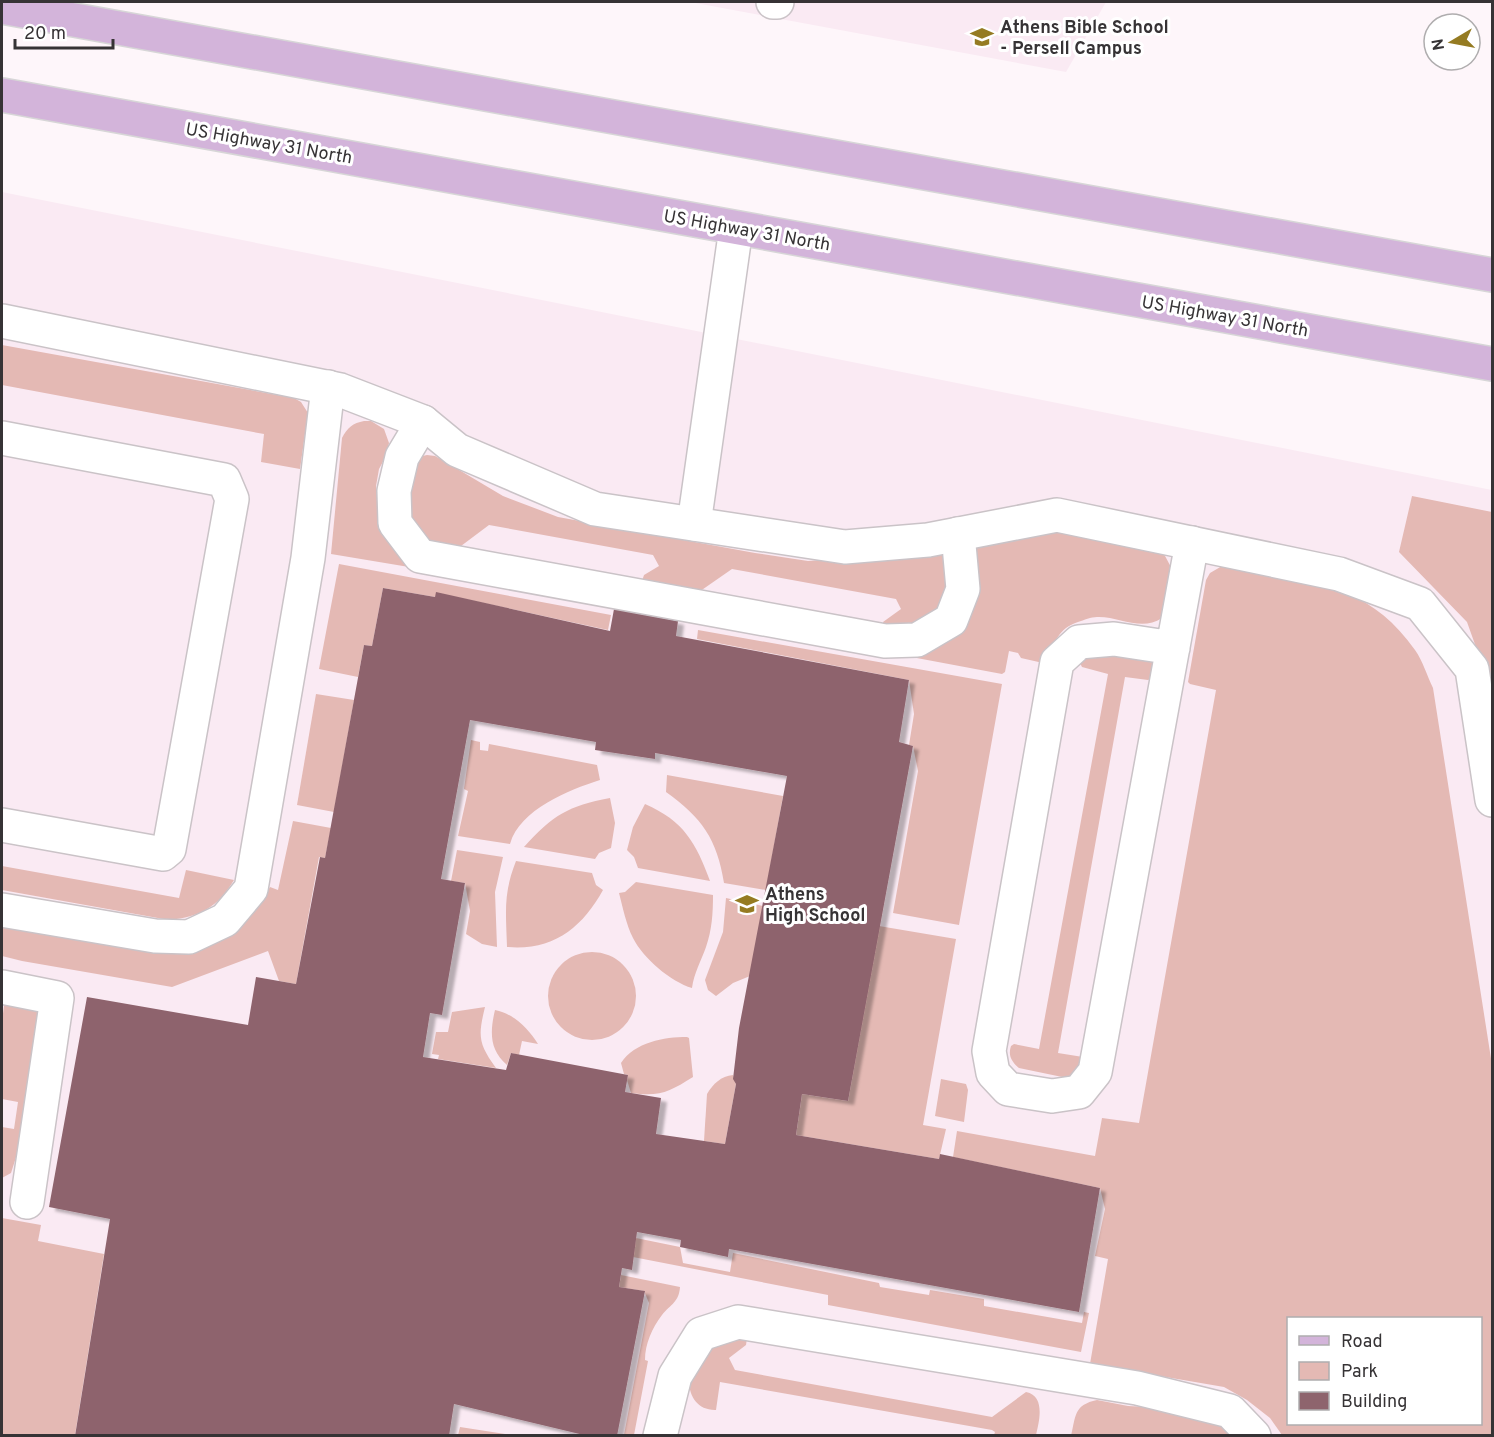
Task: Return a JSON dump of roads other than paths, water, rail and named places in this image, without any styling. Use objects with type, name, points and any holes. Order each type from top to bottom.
[{"type":"main road","points":[[2,7],[1492,275]]},
{"type":"main road","name":"US Highway 31 North","points":[[2,95],[1492,364]]},
{"type":"lane","points":[[694,524],[736,228]]},
{"type":"lane","points":[[2,321],[340,390],[423,422],[457,450],[595,509],[845,547],[928,540],[1057,515],[1339,574],[1419,604],[1472,669],[1492,800]]},
{"type":"lane","points":[[2,910],[155,936],[189,937],[225,921],[251,889],[308,558],[328,387]]},
{"type":"lane","points":[[423,422],[402,457],[394,491],[395,523],[420,556],[885,640],[917,640],[951,620],[963,590],[958,534]]},
{"type":"lane","points":[[2,438],[224,480],[232,499],[169,849],[163,854],[2,825]]},
{"type":"lane","points":[[1173,648],[1114,639],[1079,642],[1056,662],[989,1051],[993,1073],[1008,1089],[1052,1096],[1079,1092],[1095,1072],[1173,648],[1192,543]]},
{"type":"lane","points":[[2,987],[57,998],[27,1202]]},
{"type":"lane","points":[[660,1436],[675,1377],[701,1334],[738,1322],[1137,1388],[1230,1411],[1254,1436]]},
{"type":"place","name":"Athens Bible School - Persell Campus","points":[[982,37]]},
{"type":"place","name":"Athens High School","points":[[747,904]]}]
